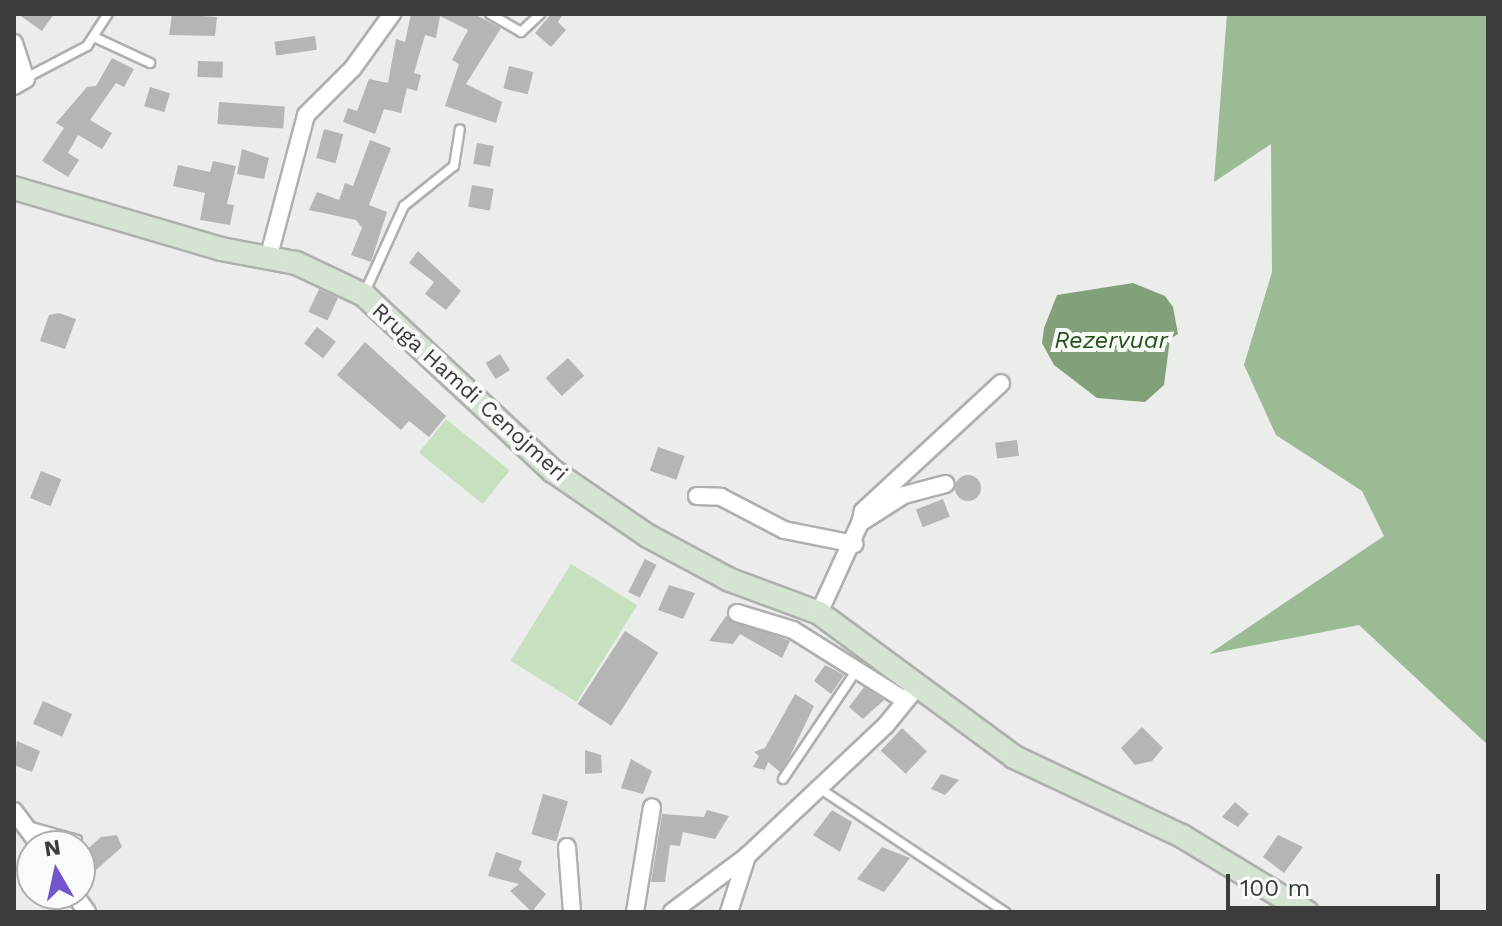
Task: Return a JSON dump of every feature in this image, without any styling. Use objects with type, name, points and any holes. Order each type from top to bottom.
[{"type":"street","points":[[268,259],[306,115],[353,68],[392,14]]},
{"type":"street","points":[[14,43],[20,82]]},
{"type":"street","name":"Rruga Hamdi Cenojmeri","points":[[14,188],[268,259],[307,267],[364,295],[513,436],[590,497],[690,560],[819,613],[912,694],[1014,757],[1182,836],[1307,912]]},
{"type":"street","points":[[819,613],[855,544],[863,511],[1001,383]]},
{"type":"street","points":[[860,523],[904,495],[946,484]]},
{"type":"street","points":[[697,496],[721,497],[784,530],[855,544]]},
{"type":"street","points":[[672,912],[747,856],[912,694],[858,668],[793,630],[737,613]]},
{"type":"street","points":[[635,912],[652,807]]},
{"type":"street","points":[[567,847],[572,912]]},
{"type":"street","points":[[729,912],[747,856]]},
{"type":"lane","points":[[20,82],[69,60],[94,37],[108,14]]},
{"type":"lane","points":[[490,14],[521,32],[540,14]]},
{"type":"lane","points":[[94,37],[150,63]]},
{"type":"lane","points":[[364,295],[404,206],[454,166],[460,129]]},
{"type":"lane","points":[[783,779],[858,668]]},
{"type":"lane","points":[[819,788],[1005,912]]},
{"type":"lane","points":[[19,818],[51,830]]},
{"type":"shaded area","points":[[1227,14],[1488,14],[1488,745],[1359,625],[1209,654],[1384,536],[1362,491],[1276,435],[1244,365],[1272,272],[1271,144],[1214,182]]},
{"type":"shaded area","points":[[446,419],[510,471],[483,504],[419,452]]},
{"type":"shaded area","points":[[571,564],[637,605],[577,702],[511,661]]},
{"type":"water","name":"Rezervuar","points":[[1133,283],[1165,296],[1173,307],[1178,334],[1170,339],[1164,385],[1145,402],[1097,398],[1054,365],[1042,343],[1044,328],[1057,295]]},
{"type":"building","points":[[18,14],[54,14],[42,31]]},
{"type":"building","points":[[172,14],[217,17],[215,36],[169,35]]},
{"type":"building","points":[[411,14],[474,14],[501,28],[466,84],[502,102],[496,123],[445,106],[459,64],[452,60],[468,30],[440,16],[436,38],[425,35],[414,73],[421,75],[417,91],[407,88],[401,113],[384,109],[375,134],[343,122],[348,108],[357,111],[369,79],[388,83],[396,39],[405,42]]},
{"type":"building","points":[[551,14],[563,14],[558,22],[566,30],[551,47],[535,33]]},
{"type":"building","points":[[315,36],[317,50],[276,56],[274,42]]},
{"type":"building","points":[[112,58],[134,69],[124,87],[116,83],[90,120],[112,133],[102,149],[78,135],[68,153],[79,160],[68,177],[42,161],[64,128],[56,123],[87,87],[96,86]]},
{"type":"building","points":[[198,61],[223,62],[222,78],[197,77]]},
{"type":"building","points":[[509,66],[533,72],[528,94],[503,88]]},
{"type":"building","points":[[150,87],[170,93],[164,112],[144,106]]},
{"type":"building","points":[[219,102],[285,107],[283,129],[217,124]]},
{"type":"building","points":[[324,129],[343,134],[336,163],[316,158]]},
{"type":"building","points":[[370,140],[391,148],[369,205],[387,212],[371,262],[351,255],[362,228],[356,220],[309,210],[317,192],[339,200],[345,183],[353,186]]},
{"type":"building","points":[[477,143],[494,146],[490,167],[473,164]]},
{"type":"building","points":[[242,149],[269,158],[264,179],[237,174]]},
{"type":"building","points":[[213,161],[236,166],[227,204],[234,205],[230,225],[200,220],[205,193],[173,186],[178,165],[210,172]]},
{"type":"building","points":[[472,185],[494,189],[490,210],[468,207]]},
{"type":"building","points":[[418,251],[461,291],[446,310],[425,294],[434,282],[409,263]]},
{"type":"building","points":[[319,289],[338,298],[327,321],[308,312]]},
{"type":"building","points":[[59,313],[76,319],[65,349],[40,341],[49,315]]},
{"type":"building","points":[[317,327],[336,342],[323,358],[304,344]]},
{"type":"building","points":[[365,342],[446,416],[429,437],[409,421],[401,430],[337,375]]},
{"type":"building","points":[[500,354],[510,370],[496,379],[486,363]]},
{"type":"building","points":[[568,358],[584,376],[562,396],[546,378]]},
{"type":"building","points":[[1017,440],[1019,456],[997,459],[995,443]]},
{"type":"building","points":[[658,447],[684,456],[676,480],[650,471]]},
{"type":"building","points":[[41,471],[61,479],[51,506],[30,498]]},
{"type":"building","points":[[968,475],[977,479],[981,488],[977,497],[968,501],[959,497],[955,488],[959,479]]},
{"type":"building","points":[[943,499],[950,517],[923,527],[916,509]]},
{"type":"building","points":[[645,559],[657,565],[640,598],[628,592]]},
{"type":"building","points":[[669,585],[695,593],[683,619],[658,610]]},
{"type":"building","points":[[726,616],[790,641],[782,658],[740,634],[733,644],[709,641]]},
{"type":"building","points":[[625,631],[659,653],[611,726],[578,704]]},
{"type":"building","points":[[825,665],[844,675],[831,694],[814,681]]},
{"type":"building","points":[[864,687],[884,700],[863,719],[849,707]]},
{"type":"building","points":[[795,694],[814,706],[790,756],[780,772],[768,762],[765,770],[753,767],[759,756],[754,752],[765,748]]},
{"type":"building","points":[[43,701],[72,714],[62,737],[33,724]]},
{"type":"building","points":[[1142,727],[1163,748],[1152,761],[1135,765],[1121,748]]},
{"type":"building","points":[[902,728],[927,751],[906,774],[881,751]]},
{"type":"building","points":[[17,741],[40,751],[32,772],[14,765]]},
{"type":"building","points":[[585,750],[601,755],[602,773],[585,774]]},
{"type":"building","points":[[631,759],[652,771],[643,794],[621,788]]},
{"type":"building","points":[[941,774],[959,780],[945,795],[931,789]]},
{"type":"building","points":[[543,794],[568,801],[556,842],[531,834]]},
{"type":"building","points":[[1235,802],[1249,814],[1238,827],[1222,817]]},
{"type":"building","points":[[707,810],[729,816],[715,839],[683,832],[680,846],[670,845],[665,882],[651,882],[662,814],[704,817]]},
{"type":"building","points":[[832,810],[852,822],[840,852],[813,835]]},
{"type":"building","points":[[117,835],[122,847],[96,870],[96,841],[101,837]]},
{"type":"building","points":[[1278,835],[1303,847],[1284,873],[1263,857]]},
{"type":"building","points":[[882,847],[910,858],[884,892],[857,879]]},
{"type":"building","points":[[496,852],[522,861],[519,870],[546,894],[532,912],[510,891],[519,884],[488,876]]}]
